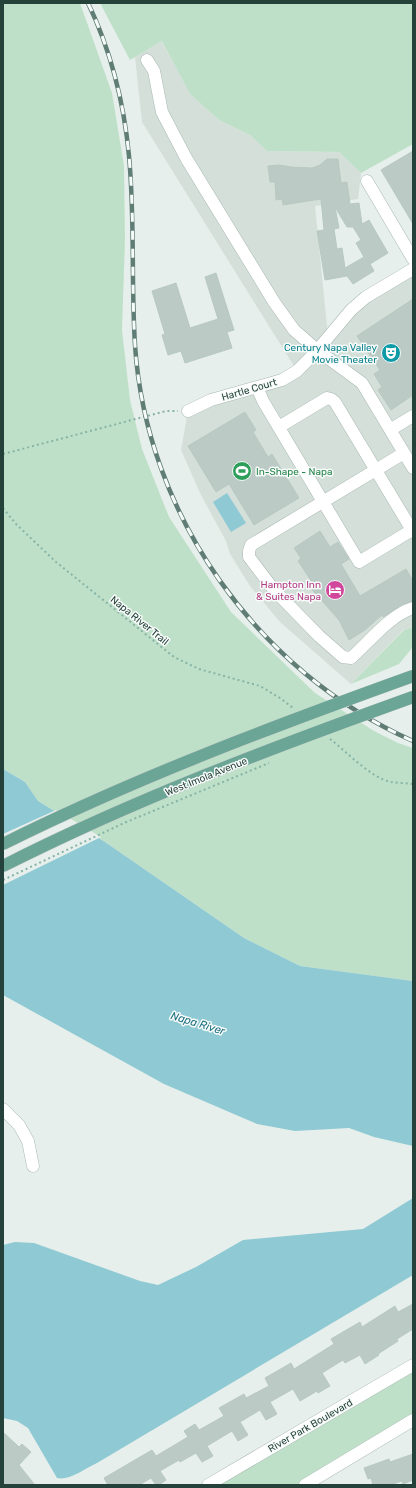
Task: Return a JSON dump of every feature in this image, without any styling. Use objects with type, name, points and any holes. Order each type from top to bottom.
[{"type":"main road","name":"West Imola Avenue","points":[[3,844],[83,806],[168,770],[268,730],[413,676]]},
{"type":"main road","name":"West Imola Avenue","points":[[3,866],[91,824],[175,788],[267,751],[413,697]]},
{"type":"street","points":[[147,60],[154,71],[162,112],[186,158],[274,302],[294,330],[317,350],[362,383],[413,468]]},
{"type":"street","points":[[367,181],[413,258]]},
{"type":"street","name":"Hartle Court","points":[[188,410],[212,400],[282,380],[292,374],[307,363],[351,310],[366,297],[413,269]]},
{"type":"street","points":[[257,387],[263,401],[359,562],[412,531],[335,402],[327,398],[279,427]]},
{"type":"street","points":[[390,430],[413,416]]},
{"type":"street","points":[[404,453],[251,545],[249,556],[274,590],[319,636],[343,657],[351,658],[390,622],[407,610],[413,608]]},
{"type":"street","points":[[3,1109],[19,1125],[28,1141],[33,1166]]},
{"type":"street","name":"River Park Boulevard","points":[[208,1485],[413,1365]]},
{"type":"street","points":[[305,1485],[413,1420]]},
{"type":"path","points":[[3,454],[166,411]]},
{"type":"path","name":"Napa River Trail","points":[[3,508],[16,524],[56,562],[174,657],[200,669],[260,686],[290,706]]},
{"type":"path","points":[[324,742],[338,737]]},
{"type":"path","points":[[337,744],[380,778],[390,782],[413,784]]},
{"type":"path","points":[[3,880],[124,823],[275,761]]},
{"type":"shaded area","points":[[162,41],[190,94],[219,120],[250,135],[267,151],[339,152],[361,173],[358,199],[315,206],[328,336],[351,310],[413,269],[413,627],[403,630],[351,684],[280,622],[250,586],[230,554],[226,541],[201,495],[181,450],[188,411],[297,371],[142,122],[135,57]]},
{"type":"green space","points":[[3,3],[80,3],[112,93],[124,166],[125,239],[122,330],[130,400],[142,449],[169,517],[231,612],[315,693],[374,731],[398,743],[413,748],[413,981],[300,966],[244,938],[105,842],[38,801],[25,782],[3,769]]},
{"type":"green space","points":[[100,3],[413,3],[413,144],[361,173],[339,152],[267,151],[250,135],[219,120],[190,94],[162,41],[130,60]]},
{"type":"green space","points":[[413,627],[413,647],[399,664],[351,684],[404,630]]},
{"type":"green space","points":[[413,1365],[413,1420],[305,1485],[208,1485]]},
{"type":"water","points":[[227,493],[246,523],[231,532],[213,502]]},
{"type":"water","name":"Napa River","points":[[3,769],[25,782],[38,801],[105,842],[244,938],[300,966],[413,981],[413,1146],[374,1137],[349,1128],[295,1131],[257,1124],[164,1084],[3,995]]},
{"type":"water","points":[[413,1198],[413,1275],[83,1471],[67,1478],[57,1478],[28,1428],[17,1421],[3,1418],[3,1245],[15,1242],[34,1243],[140,1281],[158,1285],[196,1267],[243,1240],[363,1229]]},
{"type":"pier","points":[[56,810],[101,837],[3,885],[3,834]]},
{"type":"building","points":[[413,151],[413,224],[381,170]]},
{"type":"building","points":[[327,159],[338,159],[341,183],[347,182],[350,204],[359,203],[362,224],[369,220],[388,253],[370,264],[374,271],[353,284],[347,276],[325,280],[317,231],[324,230],[321,199],[283,205],[282,199],[276,200],[275,182],[270,182],[268,166],[279,165],[312,168],[320,165]],"holes":[[[335,207],[347,227],[353,227],[361,240],[356,243],[364,257],[345,268],[342,248],[337,249],[334,229],[339,228]]]},
{"type":"building","points":[[216,273],[234,330],[227,332],[232,348],[185,363],[181,351],[168,355],[162,335],[165,334],[152,291],[176,283],[190,328],[218,319],[205,277]]},
{"type":"building","name":"Century Napa Valley Movie Theater","points":[[413,299],[413,395],[391,410],[378,390],[382,387],[374,374],[380,370],[357,336]]},
{"type":"building","name":"In-Shape - Napa","points":[[245,412],[256,430],[253,432],[268,457],[272,454],[299,498],[254,525],[229,484],[216,492],[188,446]]},
{"type":"building","name":"Hampton Inn & Suites Napa","points":[[320,531],[330,547],[338,542],[349,559],[341,564],[360,596],[406,569],[413,581],[413,601],[401,605],[383,617],[382,615],[365,630],[349,640],[339,620],[308,585],[312,582],[298,561],[301,558],[294,548]]},
{"type":"building","points":[[413,1304],[413,1329],[397,1339],[398,1341],[365,1364],[360,1355],[345,1363],[343,1360],[322,1373],[330,1386],[318,1393],[317,1391],[300,1401],[293,1389],[270,1402],[277,1414],[266,1420],[260,1410],[240,1422],[248,1435],[238,1441],[232,1431],[207,1446],[213,1456],[202,1462],[196,1453],[180,1462],[179,1460],[160,1471],[166,1480],[159,1485],[156,1485],[151,1478],[139,1485],[108,1485],[104,1478],[152,1450],[156,1456],[188,1437],[184,1431],[195,1424],[199,1430],[224,1416],[219,1408],[244,1394],[246,1398],[269,1386],[265,1378],[291,1363],[294,1369],[334,1344],[331,1339],[360,1322],[362,1327],[395,1306],[398,1312]]},
{"type":"building","points":[[3,1432],[19,1447],[22,1444],[31,1452],[19,1465],[35,1485],[3,1485]]},
{"type":"building","points":[[413,1454],[413,1480],[403,1484],[402,1481],[390,1485],[373,1485],[371,1478],[368,1479],[364,1468],[389,1459],[390,1462]]},
{"type":"railway","points":[[88,3],[110,59],[124,116],[131,180],[135,345],[144,408],[161,469],[187,527],[220,581],[260,630],[306,674],[357,711],[413,741]]},
{"type":"place","name":"Century Napa Valley Movie Theater","points":[[391,353]]},
{"type":"place","name":"In-Shape - Napa","points":[[242,471]]},
{"type":"place","name":"Hampton Inn & Suites Napa","points":[[335,590]]}]
